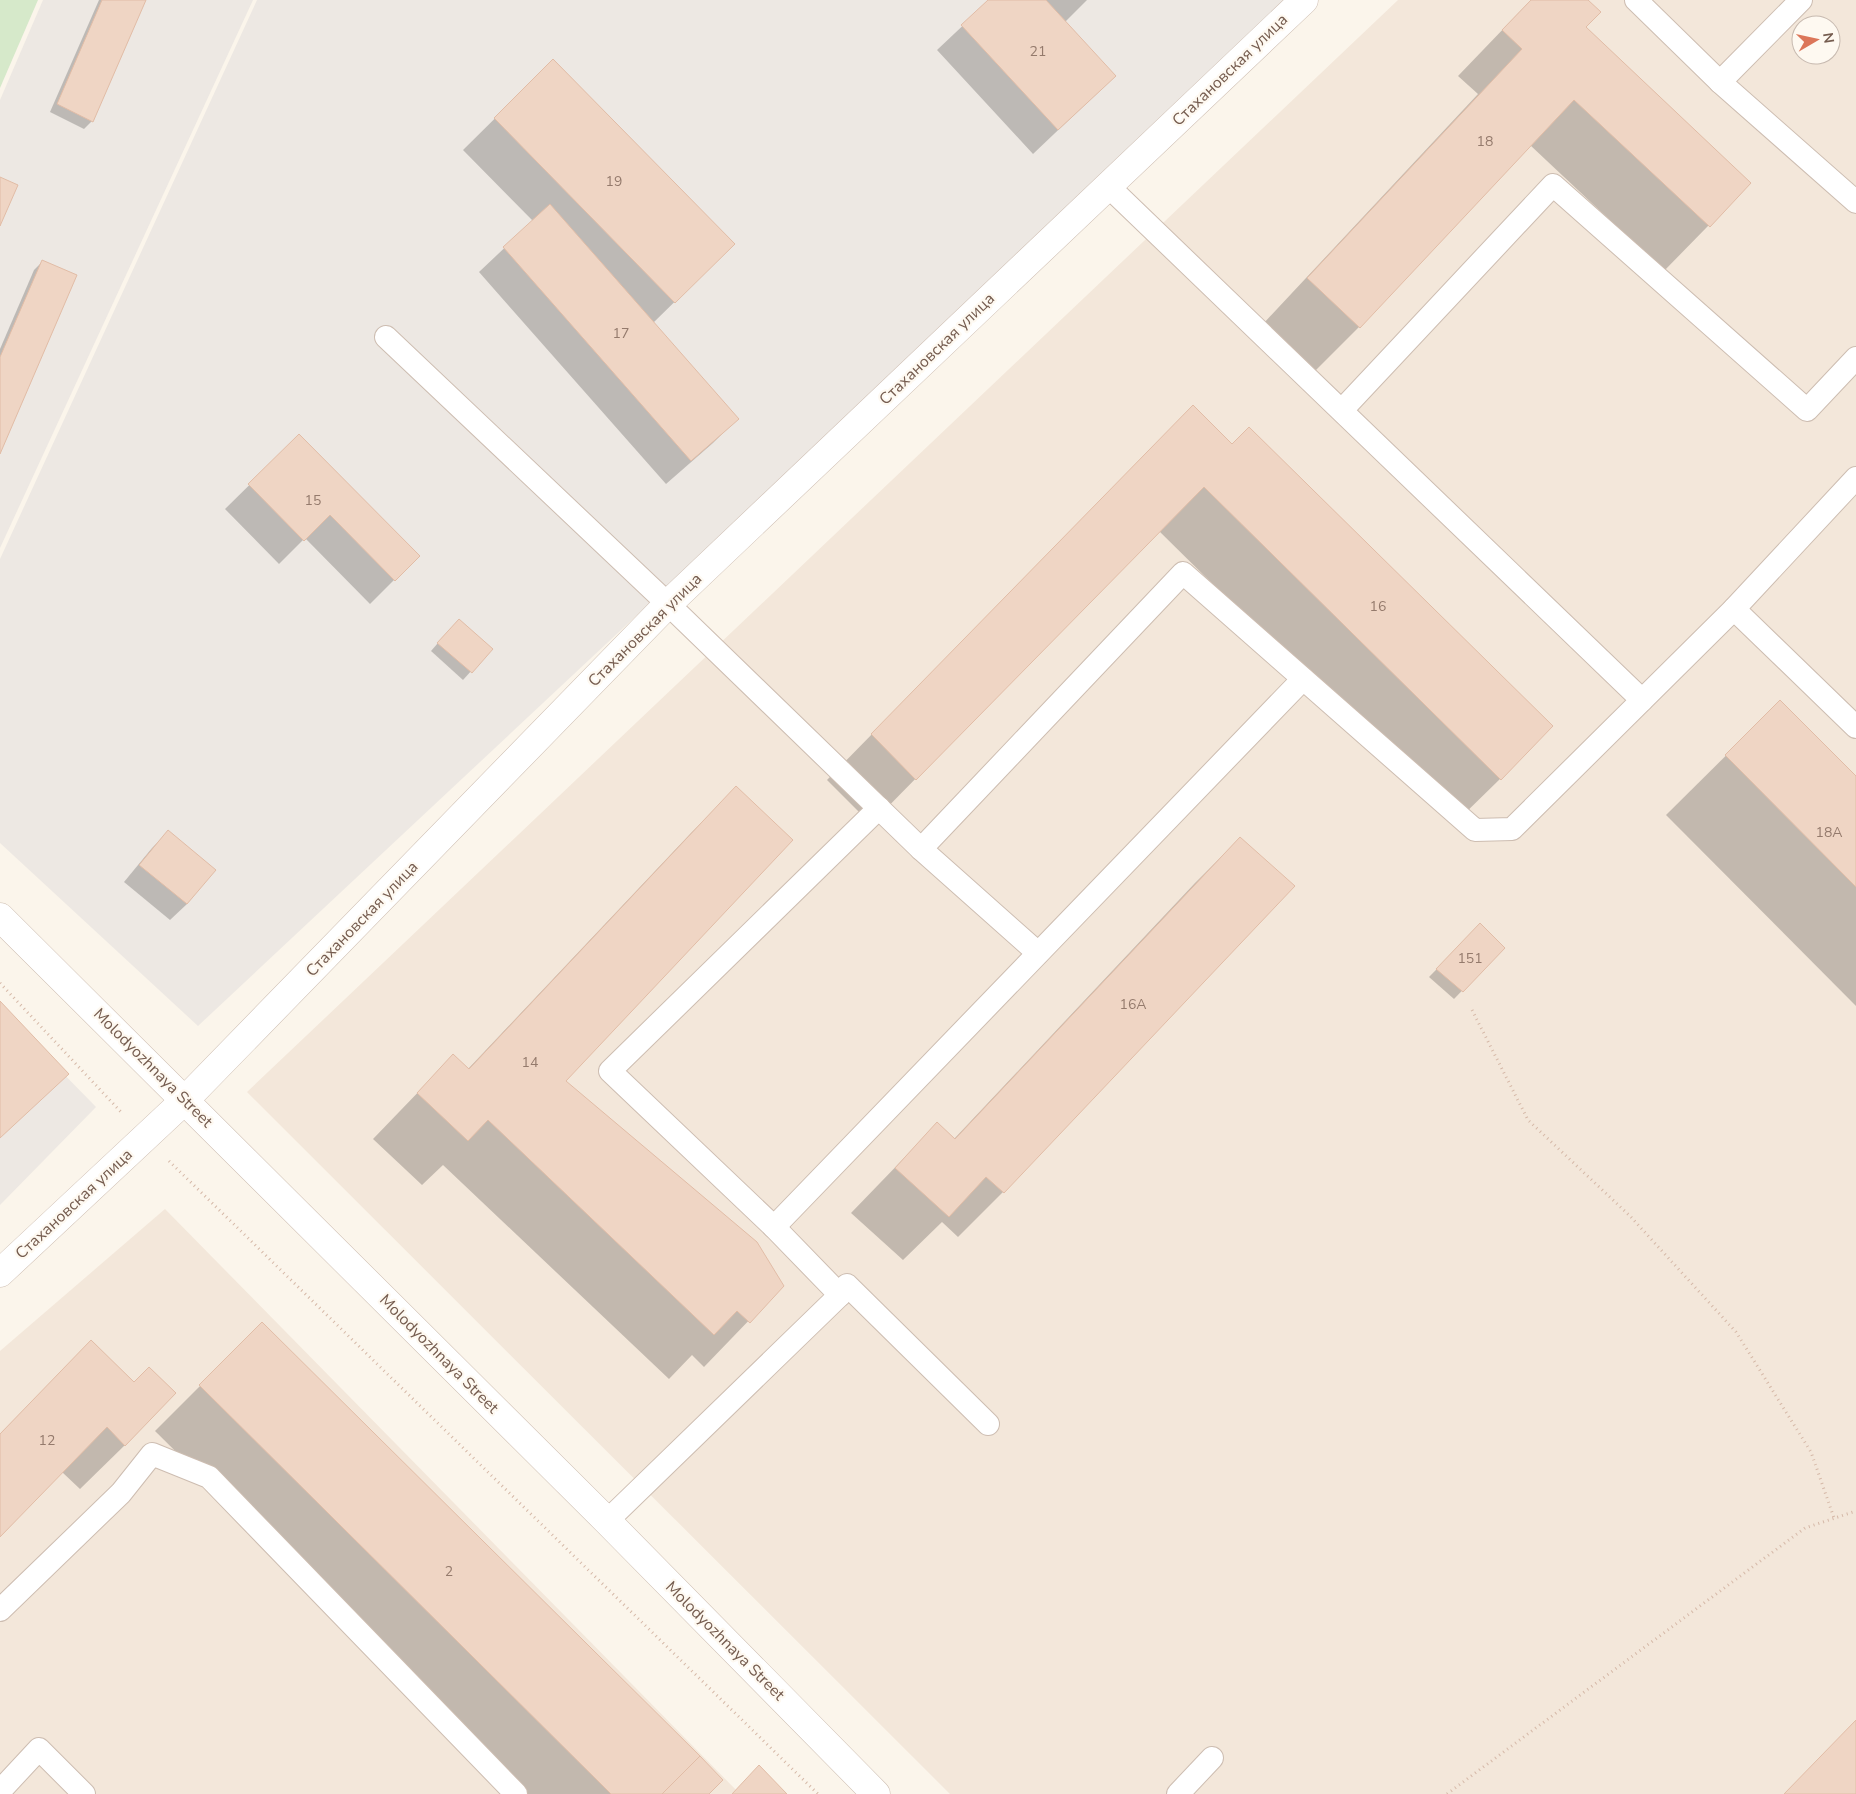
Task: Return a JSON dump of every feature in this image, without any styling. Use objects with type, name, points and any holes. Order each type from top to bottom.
[{"type":"street","name":"Стахановская улица","points":[[0,1273],[185,1100],[668,604],[1304,0]]},
{"type":"street","name":"Molodyozhnaya Street","points":[[0,917],[607,1521],[876,1794]]},
{"type":"lane","points":[[1636,0],[1720,82],[1856,202]]},
{"type":"lane","points":[[1720,82],[1801,0]]},
{"type":"lane","points":[[1342,410],[1554,185],[1807,410],[1856,358]]},
{"type":"lane","points":[[1108,186],[1642,700]]},
{"type":"lane","points":[[386,337],[668,604],[921,849],[1038,953]]},
{"type":"lane","points":[[921,849],[1183,573],[1474,830],[1512,829],[1734,609],[1856,478]]},
{"type":"lane","points":[[1734,609],[1856,727]]},
{"type":"lane","points":[[774,1227],[1303,678]]},
{"type":"lane","points":[[840,1295],[774,1227],[610,1071],[879,808]]},
{"type":"lane","points":[[607,1521],[840,1295],[847,1285],[988,1424]]},
{"type":"lane","points":[[0,1610],[121,1493],[152,1454],[209,1477],[516,1794]]},
{"type":"lane","points":[[0,1792],[39,1749],[84,1794]]},
{"type":"lane","points":[[1178,1794],[1212,1758]]},
{"type":"path","points":[[0,983],[144,1137],[818,1794]]},
{"type":"path","points":[[1472,1010],[1528,1120],[1630,1216],[1736,1332],[1811,1452],[1834,1518]]},
{"type":"path","points":[[1447,1794],[1805,1528],[1856,1510]]},
{"type":"shaded area","points":[[43,0],[253,0],[0,548],[0,100]]},
{"type":"shaded area","points":[[257,0],[1294,0],[198,1026],[0,843],[0,559]]},
{"type":"shaded area","points":[[1398,0],[1856,0],[1856,1794],[950,1794],[247,1092]]},
{"type":"shaded area","points":[[0,1009],[96,1107],[0,1205]]},
{"type":"shaded area","points":[[165,1209],[740,1794],[0,1794],[0,1351]]},
{"type":"green space","points":[[0,0],[38,0],[0,88]]},
{"type":"building","points":[[102,0],[146,0],[93,122],[57,104]]},
{"type":"building","points":[[988,0],[1046,0],[1116,76],[1058,130],[961,25]]},
{"type":"building","points":[[1531,0],[1588,0],[1601,12],[1586,27],[1751,183],[1710,227],[1574,100],[1360,328],[1307,278],[1522,49],[1502,30]]},
{"type":"building","points":[[553,59],[735,244],[675,303],[494,118]]},
{"type":"building","points":[[0,177],[18,185],[0,226]]},
{"type":"building","points":[[550,204],[739,419],[691,461],[503,247]]},
{"type":"building","points":[[42,260],[77,275],[0,454],[0,357]]},
{"type":"building","points":[[1193,405],[1232,444],[1249,427],[1553,726],[1501,780],[1204,487],[916,780],[871,734]]},
{"type":"building","points":[[299,434],[420,556],[395,581],[330,515],[304,541],[248,484]]},
{"type":"building","points":[[459,619],[493,649],[472,673],[437,643]]},
{"type":"building","points":[[1780,700],[1856,776],[1856,887],[1725,755]]},
{"type":"building","points":[[736,786],[793,840],[566,1081],[757,1242],[784,1286],[750,1323],[737,1311],[714,1335],[488,1120],[468,1141],[417,1093],[453,1054],[469,1069]]},
{"type":"building","points":[[168,830],[216,870],[187,904],[139,865]]},
{"type":"building","points":[[1240,837],[1295,886],[1004,1193],[986,1177],[949,1217],[895,1168],[937,1122],[955,1139]]},
{"type":"building","points":[[1480,923],[1505,948],[1463,992],[1436,969]]},
{"type":"building","points":[[0,1001],[69,1074],[0,1138]]},
{"type":"building","points":[[262,1322],[700,1756],[662,1794],[611,1794],[199,1385]]},
{"type":"building","points":[[91,1340],[134,1382],[149,1367],[176,1393],[125,1446],[107,1427],[0,1537],[0,1434]]},
{"type":"building","points":[[1856,1720],[1856,1794],[1784,1794]]},
{"type":"building","points":[[700,1756],[723,1780],[709,1794],[662,1794]]},
{"type":"building","points":[[759,1765],[787,1794],[732,1794]]}]
